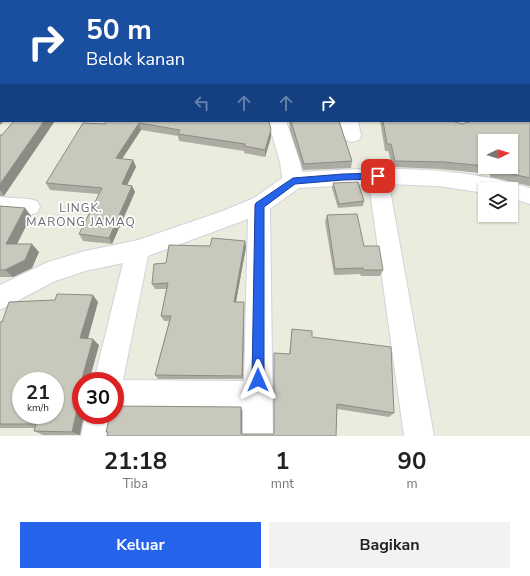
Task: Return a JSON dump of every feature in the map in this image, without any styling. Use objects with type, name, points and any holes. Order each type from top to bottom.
[{"type":"street","points":[[277,122],[290,162],[293,181]]},
{"type":"street","points":[[378,176],[419,436]]},
{"type":"street","points":[[0,298],[48,273],[85,261],[138,250],[198,230],[259,205],[293,181],[378,176],[449,179],[478,184]]},
{"type":"street","points":[[518,192],[530,196]]},
{"type":"street","points":[[258,436],[259,205]]},
{"type":"street","points":[[0,206],[29,207]]},
{"type":"street","points":[[110,372],[138,250]]},
{"type":"street","points":[[124,394],[258,396]]},
{"type":"street","points":[[96,436],[98,424]]},
{"type":"building","points":[[13,122],[43,122],[0,184],[0,135],[2,135]]},
{"type":"building","points":[[106,122],[269,122],[271,130],[265,150],[244,146],[245,144],[178,134],[180,130],[139,123],[116,158],[133,160],[122,184],[132,186],[109,238],[79,234],[102,188],[46,183],[83,123],[105,124]]},
{"type":"building","points":[[291,122],[339,122],[352,161],[304,164]]},
{"type":"building","points":[[383,122],[455,122],[462,124],[469,122],[530,122],[530,178],[512,174],[518,174],[518,134],[478,134],[478,165],[444,162],[395,161],[391,144],[387,144]]},
{"type":"building","points":[[358,182],[364,201],[339,204],[333,183]]},
{"type":"building","points":[[0,206],[25,208],[6,244],[32,244],[25,260],[5,270],[0,270]]},
{"type":"building","points":[[357,214],[364,246],[379,246],[383,270],[363,270],[363,268],[335,269],[327,215]]},
{"type":"building","points":[[212,238],[245,241],[234,302],[244,302],[242,376],[155,375],[171,316],[161,316],[168,283],[152,284],[154,264],[166,263],[169,245],[210,246]]},
{"type":"building","points":[[57,294],[93,295],[80,338],[93,339],[84,372],[72,372],[72,424],[74,424],[72,432],[34,431],[36,424],[64,424],[64,372],[12,372],[12,424],[0,424],[0,322],[2,322],[9,302],[55,300]]},
{"type":"building","points":[[292,329],[312,331],[312,337],[391,347],[394,413],[337,404],[336,436],[107,436],[108,432],[106,432],[108,424],[124,424],[124,406],[241,407],[241,434],[274,434],[274,353],[290,354]]},
{"type":"district","name":"LINGK. MARONG JAMAQ","points":[[81,215]]},
{"type":"route","points":[[258,380],[259,205],[293,181],[378,176]]}]
